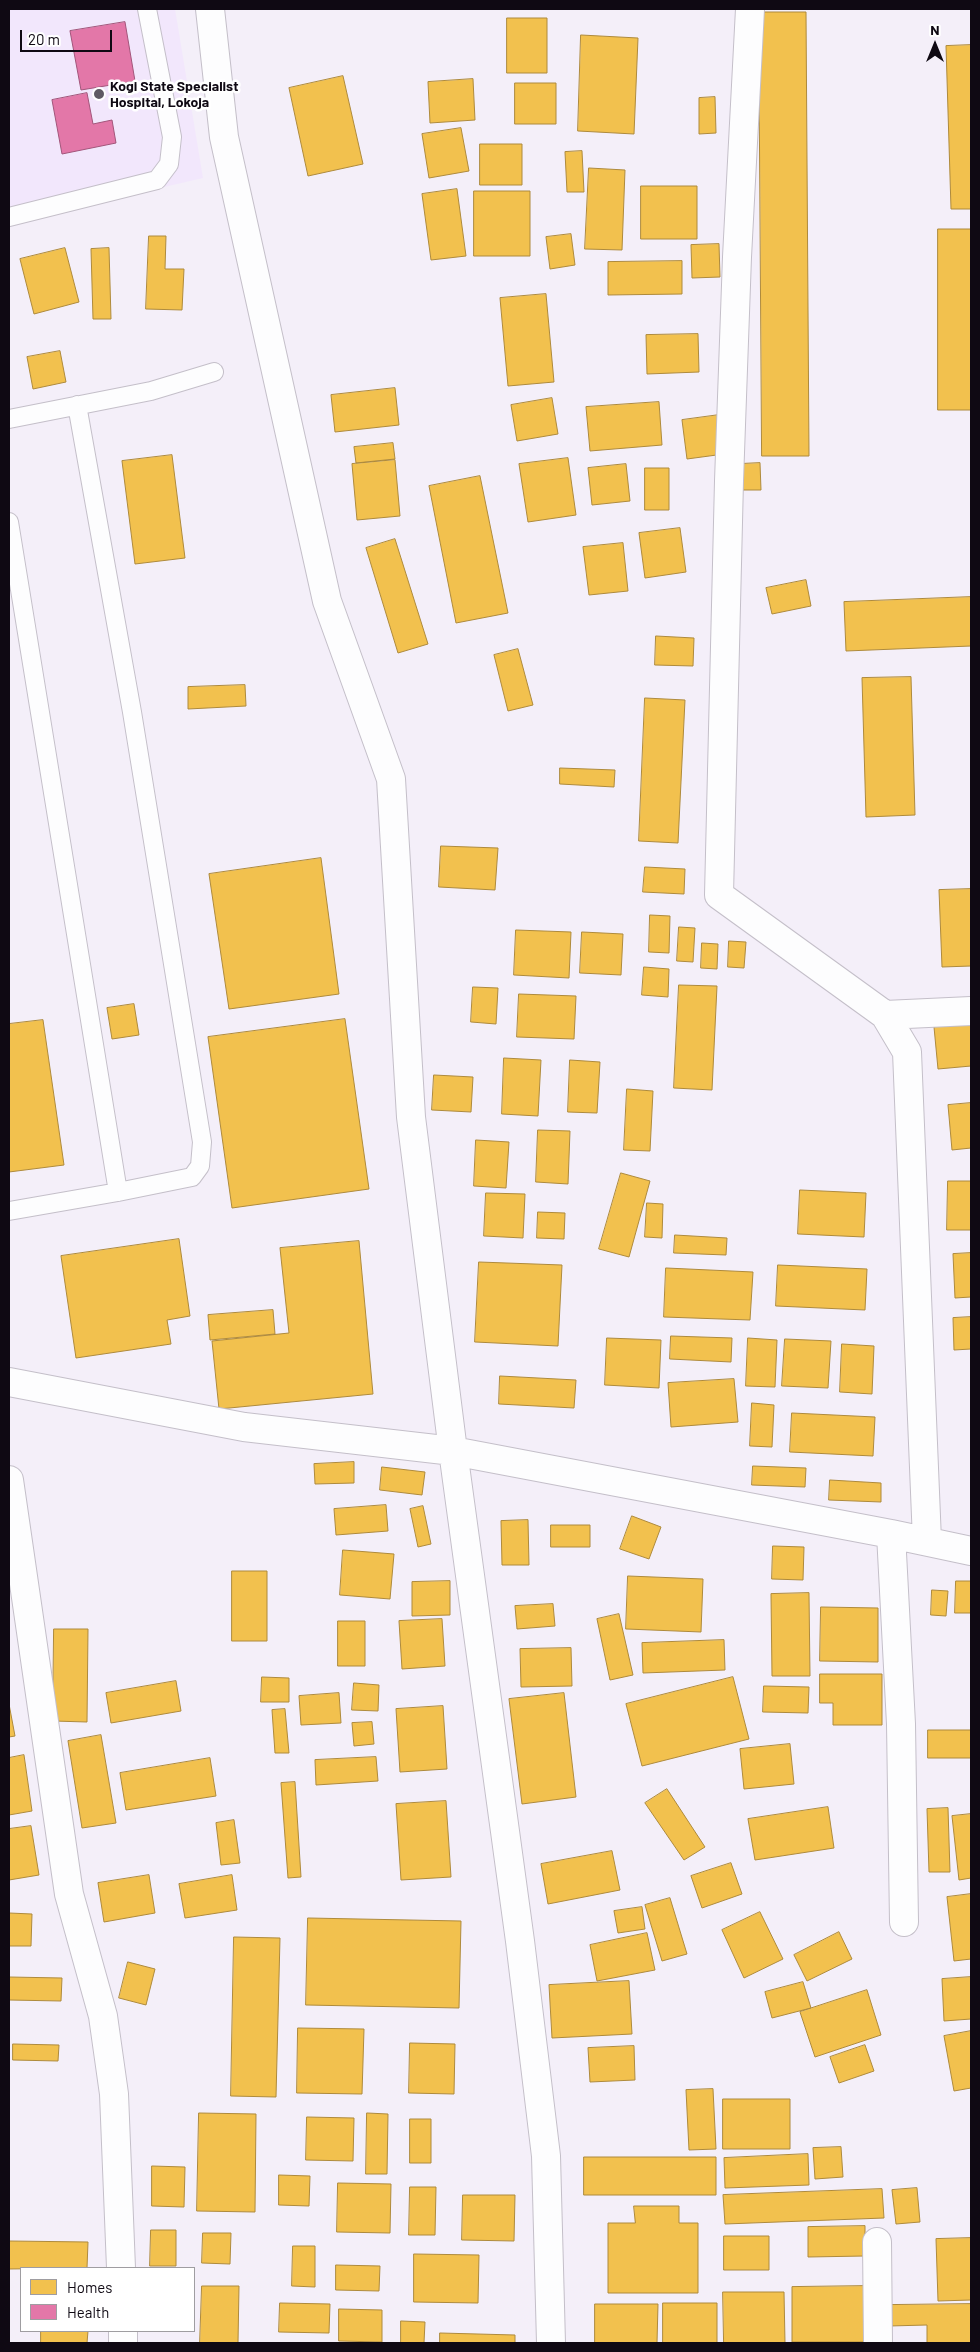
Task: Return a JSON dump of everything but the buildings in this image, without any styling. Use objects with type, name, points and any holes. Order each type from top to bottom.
[{"type":"street","points":[[210,9],[224,137],[327,602],[391,779],[411,1118],[453,1451],[520,1941],[546,2156],[551,2343]]},
{"type":"street","points":[[750,9],[737,257],[729,481],[719,895],[886,1016],[907,1052],[927,1541]]},
{"type":"street","points":[[886,1016],[971,1011]]},
{"type":"street","points":[[9,1382],[244,1428],[453,1451],[927,1541],[971,1552]]},
{"type":"street","points":[[9,1480],[69,1894],[103,2016],[114,2094],[121,2267]]},
{"type":"street","points":[[891,1534],[901,1724],[904,1922]]},
{"type":"street","points":[[877,2242],[878,2343]]},
{"type":"lane","points":[[9,217],[157,180],[169,164],[172,137],[147,9]]},
{"type":"lane","points":[[9,419],[151,391],[214,372]]},
{"type":"lane","points":[[9,1211],[192,1177],[200,1166],[202,1142],[132,712],[77,405]]},
{"type":"lane","points":[[9,522],[118,1192]]},
{"type":"shaded area","name":"Kogi State Specialist Hospital, Lokoja","points":[[9,9],[175,9],[203,178],[9,223]]},
{"type":"place","name":"Kogi State Specialist Hospital, Lokoja","points":[[99,94]]}]
